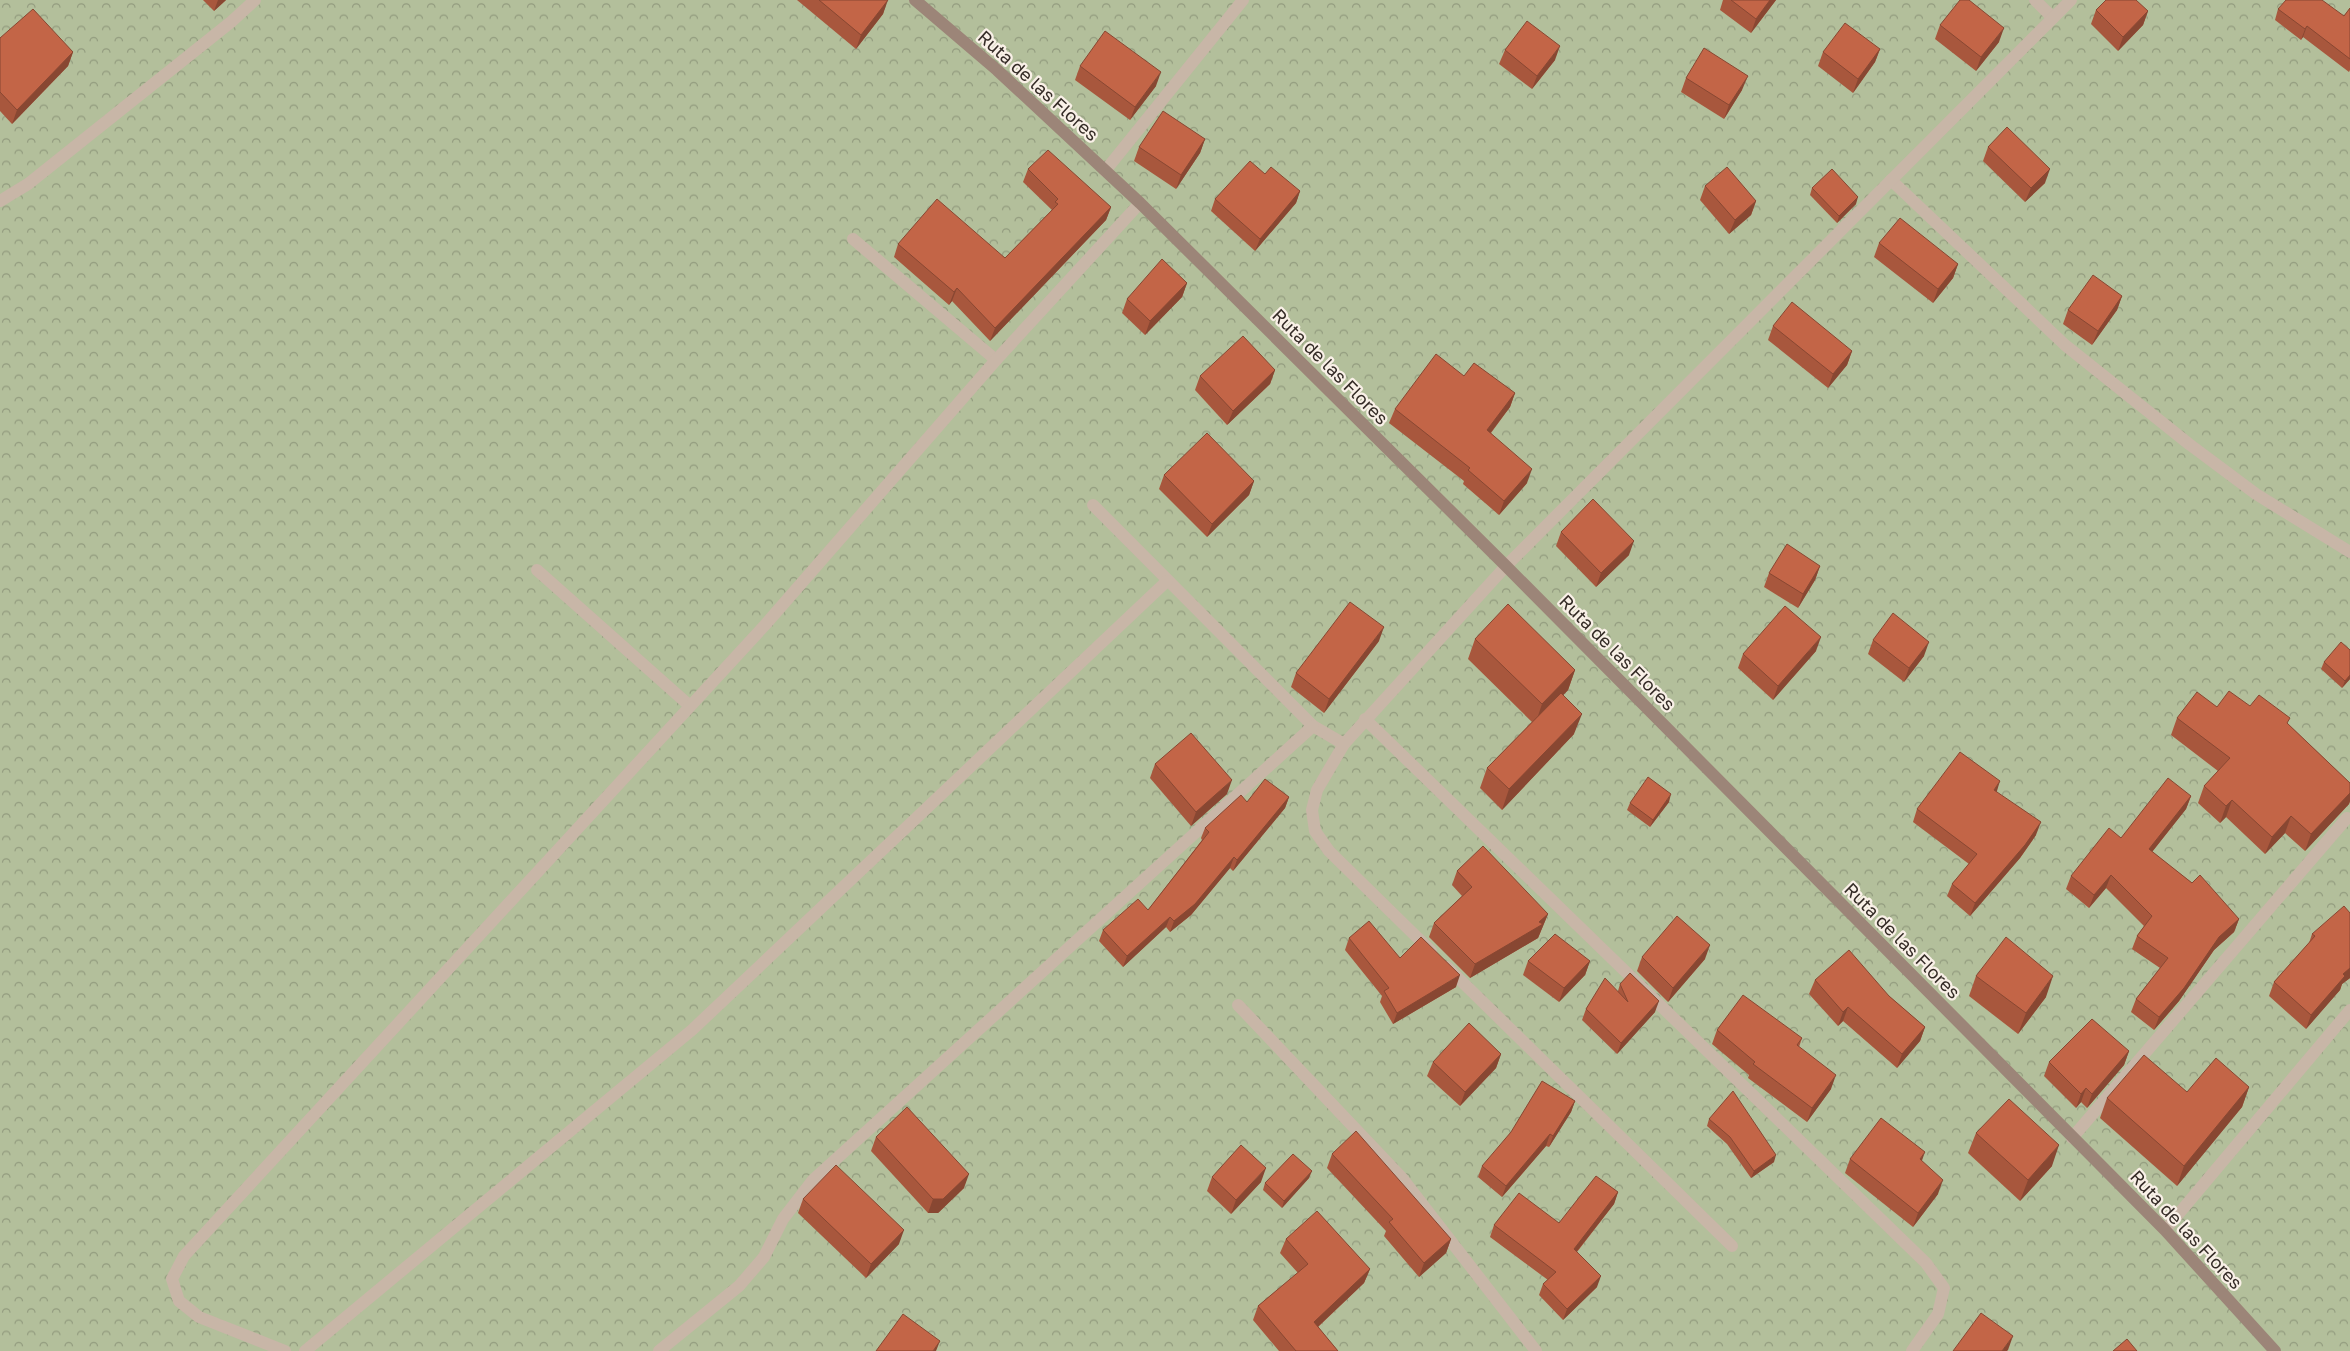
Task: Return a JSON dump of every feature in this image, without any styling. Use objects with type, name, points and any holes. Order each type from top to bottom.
[{"type":"main road","name":"Ruta de las Flores","points":[[915,0],[997,70],[1140,203],[1506,566],[2165,1230],[2275,1351]]},
{"type":"street","points":[[0,201],[28,184],[232,22],[255,0]]},
{"type":"street","points":[[1105,171],[1243,0]]},
{"type":"street","points":[[2035,0],[2053,18]]},
{"type":"street","points":[[1732,1246],[1328,851],[1315,831],[1312,810],[1317,790],[1344,744],[1365,718],[1506,566],[2071,0]]},
{"type":"street","points":[[1891,180],[2065,345],[2189,444],[2256,494],[2350,552]]},
{"type":"street","points":[[285,1351],[198,1317],[178,1301],[172,1279],[184,1256],[765,625],[996,360],[1140,203]]},
{"type":"street","points":[[853,239],[996,360]]},
{"type":"street","points":[[1093,505],[1312,726],[1344,744]]},
{"type":"street","points":[[537,570],[690,706]]},
{"type":"street","points":[[305,1351],[692,1030],[1167,581]]},
{"type":"street","points":[[1365,718],[1926,1263],[1944,1288],[1938,1314],[1912,1351]]},
{"type":"street","points":[[660,1351],[738,1286],[764,1257],[783,1219],[813,1180],[1312,726]]},
{"type":"street","points":[[2072,1138],[2347,818]]},
{"type":"street","points":[[1238,1005],[1402,1178],[1536,1351]]},
{"type":"street","points":[[2165,1230],[2350,1010]]},
{"type":"green space","points":[[0,0],[2350,0],[2350,1351],[0,1351]]},
{"type":"building","points":[[819,0],[888,0],[861,35]]},
{"type":"building","points":[[1731,0],[1770,0],[1756,19]]},
{"type":"building","points":[[1960,0],[1969,0],[2004,28],[1981,57],[1940,25]]},
{"type":"building","points":[[2106,0],[2136,0],[2148,11],[2123,37],[2096,10]]},
{"type":"building","points":[[2286,0],[2322,0],[2344,16],[2350,8],[2350,59],[2307,26],[2305,29],[2278,9]]},
{"type":"building","points":[[33,9],[73,52],[17,110],[0,92],[0,38]]},
{"type":"building","points":[[1527,21],[1560,46],[1537,76],[1505,50]]},
{"type":"building","points":[[1845,23],[1880,49],[1858,79],[1823,52]]},
{"type":"building","points":[[1105,31],[1161,72],[1135,107],[1080,66]]},
{"type":"building","points":[[1704,48],[1748,76],[1729,105],[1686,78]]},
{"type":"building","points":[[1163,111],[1205,139],[1181,175],[1139,147]]},
{"type":"building","points":[[2007,127],[2050,169],[2031,188],[1988,147]]},
{"type":"building","points":[[1048,150],[1111,207],[995,328],[957,288],[954,292],[898,244],[937,199],[1005,258],[1058,204],[1055,202],[1058,199],[1028,169]]},
{"type":"building","points":[[1250,161],[1265,174],[1271,167],[1300,191],[1260,239],[1215,199]]},
{"type":"building","points":[[1727,167],[1756,201],[1735,220],[1705,186]]},
{"type":"building","points":[[1832,169],[1858,197],[1839,216],[1812,188]]},
{"type":"building","points":[[1900,218],[1958,264],[1938,289],[1879,243]]},
{"type":"building","points":[[1162,259],[1187,283],[1150,321],[1127,299]]},
{"type":"building","points":[[2093,275],[2122,296],[2098,331],[2068,310]]},
{"type":"building","points":[[1792,302],[1852,351],[1833,374],[1773,326]]},
{"type":"building","points":[[1243,336],[1275,370],[1233,411],[1200,376]]},
{"type":"building","points":[[1436,354],[1464,376],[1474,363],[1515,393],[1487,430],[1532,469],[1504,501],[1468,470],[1470,468],[1395,409]]},
{"type":"building","points":[[1207,433],[1254,481],[1212,524],[1164,475]]},
{"type":"building","points":[[1593,499],[1634,541],[1601,573],[1561,532]]},
{"type":"building","points":[[1787,544],[1820,566],[1803,594],[1769,573]]},
{"type":"building","points":[[1350,602],[1384,627],[1329,699],[1296,673]]},
{"type":"building","points":[[1508,604],[1575,670],[1542,704],[1475,639]]},
{"type":"building","points":[[1785,606],[1821,637],[1778,686],[1743,654]]},
{"type":"building","points":[[1893,613],[1929,642],[1909,668],[1873,640]]},
{"type":"building","points":[[2341,642],[2350,650],[2350,675],[2345,681],[2324,662]]},
{"type":"building","points":[[2229,691],[2250,706],[2259,695],[2290,718],[2287,723],[2350,783],[2350,793],[2311,834],[2291,816],[2272,837],[2232,800],[2226,806],[2204,786],[2230,758],[2177,718],[2197,692],[2217,707]]},
{"type":"building","points":[[1561,693],[1582,714],[1509,789],[1487,768]]},
{"type":"building","points":[[1191,733],[1232,780],[1196,812],[1155,764]]},
{"type":"building","points":[[1960,752],[2000,781],[1994,790],[2041,822],[2025,845],[1975,903],[1952,884],[1977,854],[1917,809]]},
{"type":"building","points":[[1648,777],[1671,794],[1653,820],[1630,803]]},
{"type":"building","points":[[2168,778],[2191,796],[2149,849],[2192,883],[2200,875],[2239,919],[2219,937],[2184,988],[2159,1017],[2136,999],[2168,958],[2137,936],[2152,916],[2111,875],[2094,895],[2071,876],[2109,828],[2121,838]]},
{"type":"building","points":[[1265,779],[1289,797],[1237,860],[1234,857],[1195,904],[1174,921],[1170,917],[1127,956],[1103,930],[1138,899],[1148,910],[1209,832],[1205,828],[1241,795],[1247,802]]},
{"type":"building","points":[[1483,846],[1548,914],[1539,922],[1543,924],[1475,964],[1434,923],[1472,887],[1457,871]]},
{"type":"building","points":[[2344,906],[2350,913],[2350,968],[2343,974],[2345,976],[2311,1015],[2274,982],[2315,936],[2312,934]]},
{"type":"building","points":[[1677,916],[1710,945],[1673,988],[1642,957]]},
{"type":"building","points":[[1369,921],[1400,958],[1421,937],[1460,975],[1397,1013],[1384,991],[1389,988],[1349,938]]},
{"type":"building","points":[[1555,934],[1590,961],[1564,988],[1528,961]]},
{"type":"building","points":[[2006,937],[2053,976],[2026,1013],[1976,976]]},
{"type":"building","points":[[1849,950],[1889,996],[1925,1027],[1902,1054],[1848,1007],[1843,1012],[1815,980]]},
{"type":"building","points":[[1630,973],[1659,1001],[1621,1043],[1586,1009],[1605,978],[1628,1002],[1620,984]]},
{"type":"building","points":[[1743,995],[1802,1038],[1797,1045],[1836,1075],[1812,1108],[1753,1064],[1755,1062],[1717,1030]]},
{"type":"building","points":[[2092,1019],[2129,1051],[2092,1094],[2086,1088],[2081,1094],[2049,1062]]},
{"type":"building","points":[[1469,1023],[1501,1054],[1465,1092],[1433,1062]]},
{"type":"building","points":[[2144,1055],[2187,1092],[2216,1058],[2249,1087],[2184,1166],[2107,1098]]},
{"type":"building","points":[[1542,1081],[1575,1101],[1553,1136],[1550,1134],[1506,1186],[1482,1166],[1511,1132]]},
{"type":"building","points":[[1733,1091],[1776,1155],[1754,1171],[1730,1137],[1709,1119]]},
{"type":"building","points":[[2009,1099],[2059,1145],[2028,1180],[1976,1133]]},
{"type":"building","points":[[907,1107],[969,1174],[943,1199],[933,1199],[876,1137]]},
{"type":"building","points":[[1881,1118],[1925,1152],[1920,1159],[1943,1180],[1918,1213],[1850,1159]]},
{"type":"building","points":[[1356,1131],[1451,1239],[1424,1263],[1389,1222],[1393,1219],[1332,1154]]},
{"type":"building","points":[[1241,1145],[1266,1168],[1236,1200],[1212,1177]]},
{"type":"building","points":[[1293,1154],[1312,1171],[1284,1201],[1265,1183]]},
{"type":"building","points":[[836,1165],[904,1230],[871,1264],[803,1199]]},
{"type":"building","points":[[1596,1176],[1618,1192],[1574,1249],[1601,1276],[1567,1309],[1543,1284],[1556,1272],[1494,1225],[1519,1193],[1559,1223]]},
{"type":"building","points":[[1317,1211],[1370,1269],[1314,1322],[1338,1351],[1296,1351],[1258,1306],[1308,1264],[1286,1239]]},
{"type":"building","points":[[1981,1313],[2013,1336],[2002,1351],[1953,1351]]},
{"type":"building","points":[[903,1314],[940,1341],[933,1351],[876,1351]]},
{"type":"building","points":[[2127,1339],[2137,1351],[2113,1351]]}]
